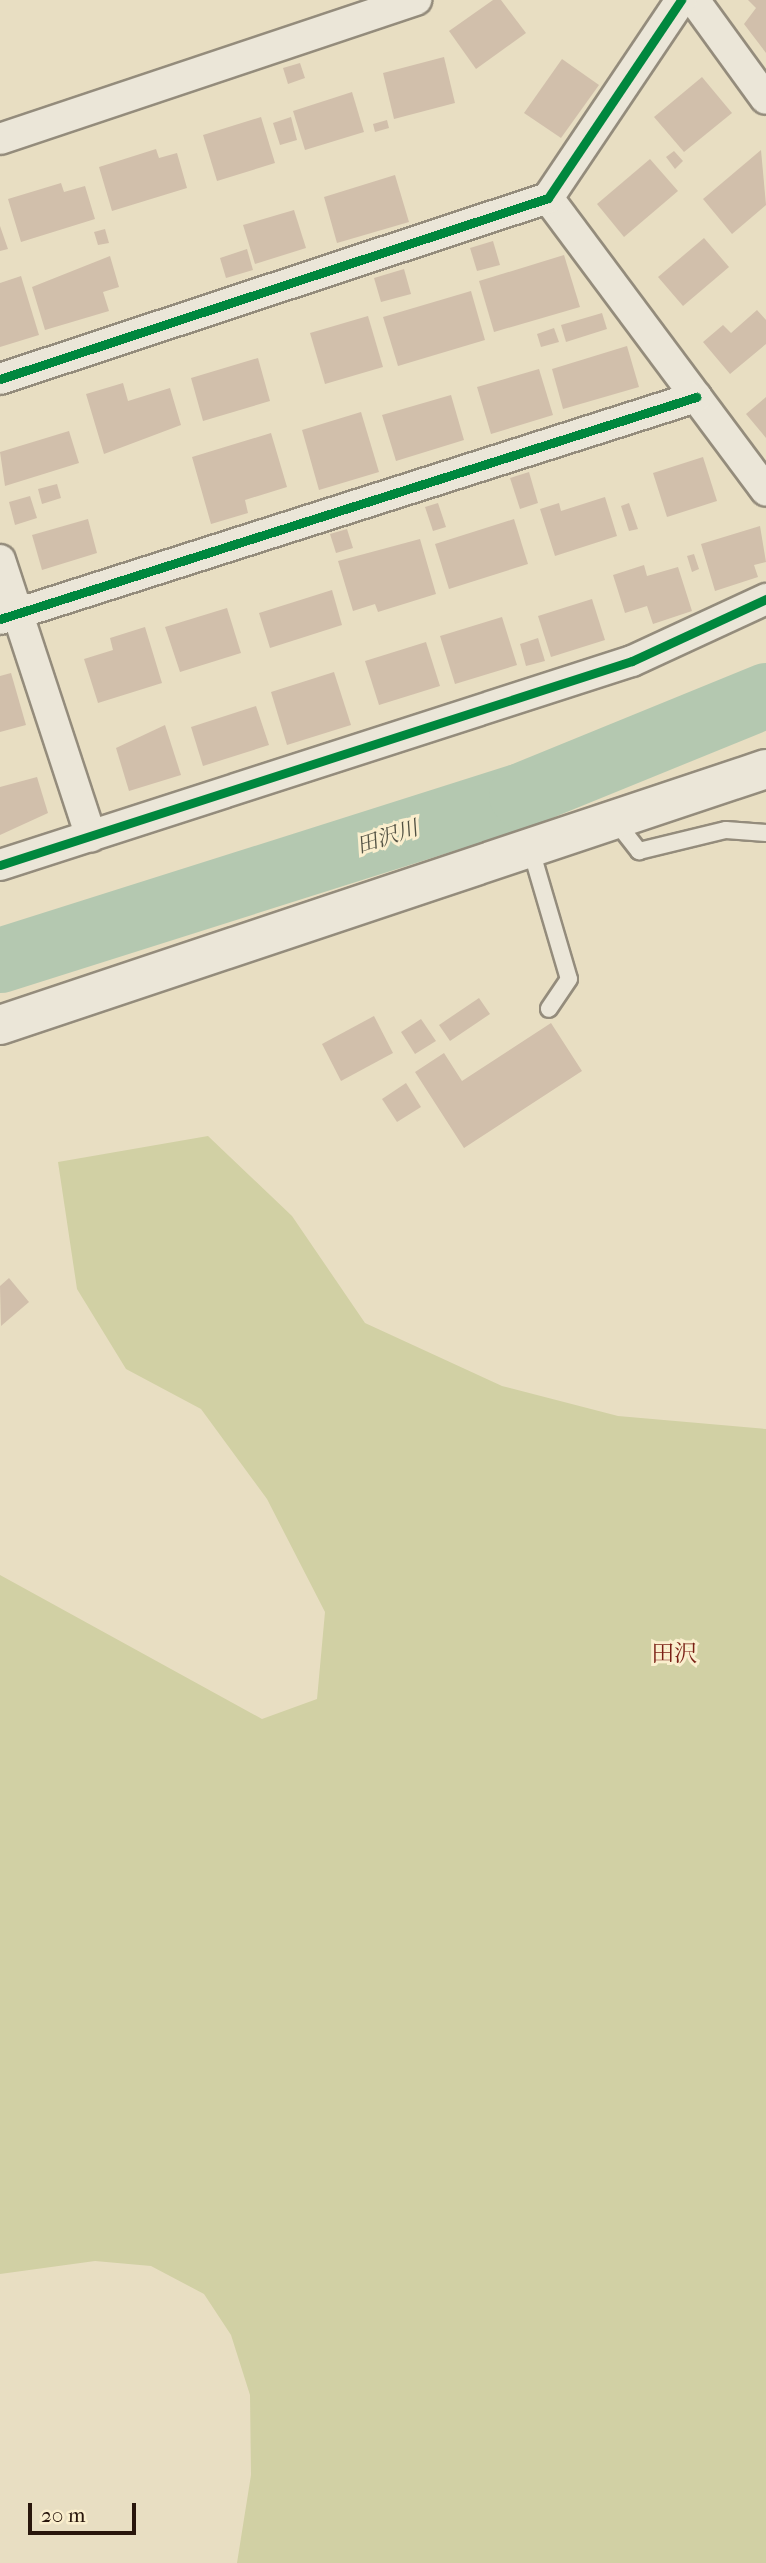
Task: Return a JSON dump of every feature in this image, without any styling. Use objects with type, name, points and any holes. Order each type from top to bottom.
[{"type":"street","points":[[0,139],[415,0]]},
{"type":"street","points":[[0,379],[548,198],[681,0]]},
{"type":"street","points":[[694,0],[766,99]]},
{"type":"street","points":[[548,198],[766,491]]},
{"type":"street","points":[[8,616],[696,397]]},
{"type":"street","points":[[0,560],[8,616],[91,836]]},
{"type":"street","points":[[0,865],[632,661],[766,599]]},
{"type":"street","points":[[0,1025],[617,823],[766,769]]},
{"type":"lane","points":[[617,823],[639,851],[726,831],[766,833]]},
{"type":"lane","points":[[531,850],[569,979],[549,1009]]},
{"type":"green space","points":[[208,1136],[292,1216],[365,1323],[502,1386],[618,1416],[766,1429],[766,2563],[237,2563],[251,2475],[250,2395],[231,2335],[204,2294],[151,2266],[95,2261],[0,2274],[0,1575],[262,1719],[317,1699],[325,1612],[267,1499],[201,1409],[126,1369],[77,1289],[58,1162]]},
{"type":"building","points":[[493,0],[501,0],[526,33],[476,69],[449,31]]},
{"type":"building","points":[[748,0],[766,0],[766,53],[744,24],[756,8]]},
{"type":"building","points":[[444,57],[455,103],[394,119],[383,73]]},
{"type":"building","points":[[562,59],[599,85],[561,138],[524,113]]},
{"type":"building","points":[[300,63],[305,78],[288,84],[283,68]]},
{"type":"building","points":[[702,77],[732,113],[684,152],[654,117]]},
{"type":"building","points":[[352,92],[364,132],[305,150],[293,111]]},
{"type":"building","points":[[261,117],[275,163],[217,181],[203,135]]},
{"type":"building","points":[[291,117],[297,140],[280,145],[273,123]]},
{"type":"building","points":[[387,120],[389,128],[375,132],[373,124]]},
{"type":"building","points":[[156,149],[159,158],[177,153],[187,188],[112,211],[99,167]]},
{"type":"building","points":[[761,150],[766,205],[732,234],[703,199]]},
{"type":"building","points":[[674,151],[683,161],[675,169],[666,157]]},
{"type":"building","points":[[650,159],[678,191],[624,237],[597,204]]},
{"type":"building","points":[[395,175],[409,222],[337,243],[324,197]]},
{"type":"building","points":[[61,183],[64,192],[85,186],[95,219],[21,242],[8,199]]},
{"type":"building","points":[[294,210],[306,248],[255,264],[243,225]]},
{"type":"building","points":[[0,226],[8,249],[0,251]]},
{"type":"building","points":[[105,229],[109,243],[98,245],[94,232]]},
{"type":"building","points":[[704,238],[729,267],[683,306],[658,277]]},
{"type":"building","points":[[493,241],[500,265],[477,271],[470,248]]},
{"type":"building","points":[[247,249],[253,270],[226,278],[220,258]]},
{"type":"building","points":[[564,255],[580,307],[494,332],[479,281]]},
{"type":"building","points":[[110,256],[119,287],[103,292],[109,311],[45,330],[32,287]]},
{"type":"building","points":[[404,269],[411,294],[381,302],[374,278]]},
{"type":"building","points":[[21,276],[39,335],[0,347],[0,283]]},
{"type":"building","points":[[471,291],[485,340],[398,366],[383,317]]},
{"type":"building","points":[[757,310],[766,320],[766,344],[730,374],[703,342],[723,325],[731,333]]},
{"type":"building","points":[[602,313],[607,329],[566,342],[561,325]]},
{"type":"building","points":[[368,316],[383,367],[325,384],[310,333]]},
{"type":"building","points":[[554,328],[559,342],[541,347],[537,334]]},
{"type":"building","points":[[627,346],[639,387],[563,409],[552,369]]},
{"type":"building","points":[[258,358],[270,401],[203,421],[191,378]]},
{"type":"building","points":[[539,369],[553,415],[491,434],[477,387]]},
{"type":"building","points":[[123,383],[128,401],[170,388],[181,425],[104,454],[86,394]]},
{"type":"building","points":[[451,395],[464,440],[396,461],[382,415]]},
{"type":"building","points":[[766,397],[766,438],[746,414]]},
{"type":"building","points":[[361,412],[379,472],[319,490],[302,430]]},
{"type":"building","points":[[69,431],[79,463],[5,486],[0,452]]},
{"type":"building","points":[[271,433],[287,487],[245,500],[248,513],[211,524],[192,457]]},
{"type":"building","points":[[703,457],[717,501],[667,517],[653,473]]},
{"type":"building","points":[[529,472],[538,503],[520,509],[510,478]]},
{"type":"building","points":[[57,484],[61,498],[42,504],[38,489]]},
{"type":"building","points":[[30,496],[37,518],[15,525],[9,502]]},
{"type":"building","points":[[605,497],[617,536],[555,556],[540,509],[559,503],[561,511]]},
{"type":"building","points":[[438,503],[446,527],[433,531],[425,507]]},
{"type":"building","points":[[629,503],[638,529],[629,531],[621,506]]},
{"type":"building","points":[[88,519],[97,553],[42,570],[32,535]]},
{"type":"building","points":[[514,519],[528,564],[449,589],[435,544]]},
{"type":"building","points":[[760,526],[766,562],[754,565],[758,577],[715,591],[701,544]]},
{"type":"building","points":[[347,529],[353,548],[336,553],[330,534]]},
{"type":"building","points":[[420,539],[436,594],[378,612],[375,604],[353,611],[338,561]]},
{"type":"building","points":[[694,554],[699,569],[692,572],[687,556]]},
{"type":"building","points":[[644,565],[647,576],[678,567],[692,611],[653,624],[647,606],[625,613],[613,575]]},
{"type":"building","points":[[332,590],[342,625],[270,648],[259,613]]},
{"type":"building","points":[[592,599],[605,640],[551,657],[538,616]]},
{"type":"building","points":[[227,608],[241,653],[180,672],[165,627]]},
{"type":"building","points":[[502,617],[517,665],[455,684],[440,636]]},
{"type":"building","points":[[145,627],[162,683],[98,703],[84,659],[113,650],[110,638]]},
{"type":"building","points":[[538,638],[545,661],[526,666],[520,644]]},
{"type":"building","points":[[426,642],[440,686],[379,705],[365,661]]},
{"type":"building","points":[[334,672],[351,725],[287,745],[271,692]]},
{"type":"building","points":[[11,673],[26,725],[0,732],[0,676]]},
{"type":"building","points":[[256,706],[269,745],[203,766],[191,727]]},
{"type":"building","points":[[165,725],[181,775],[129,791],[116,748]]},
{"type":"building","points":[[37,777],[48,813],[0,835],[0,787]]},
{"type":"building","points":[[479,998],[490,1014],[450,1041],[439,1025]]},
{"type":"building","points":[[374,1016],[393,1053],[341,1081],[322,1044]]},
{"type":"building","points":[[421,1019],[436,1041],[415,1054],[401,1032]]},
{"type":"building","points":[[551,1023],[582,1071],[464,1148],[415,1072],[444,1053],[462,1081]]},
{"type":"building","points":[[406,1083],[421,1107],[397,1122],[382,1099]]},
{"type":"building","points":[[9,1278],[29,1302],[1,1326],[0,1286]]},
{"type":"waterway","name":"田沢川","points":[[0,960],[521,795],[766,695]]},
{"type":"cycle path","points":[[0,379],[548,198],[681,0]]},
{"type":"cycle path","points":[[0,619],[696,397]]},
{"type":"cycle path","points":[[0,865],[632,661],[766,599]]},
{"type":"district","name":"田沢","points":[[674,1654]]}]
